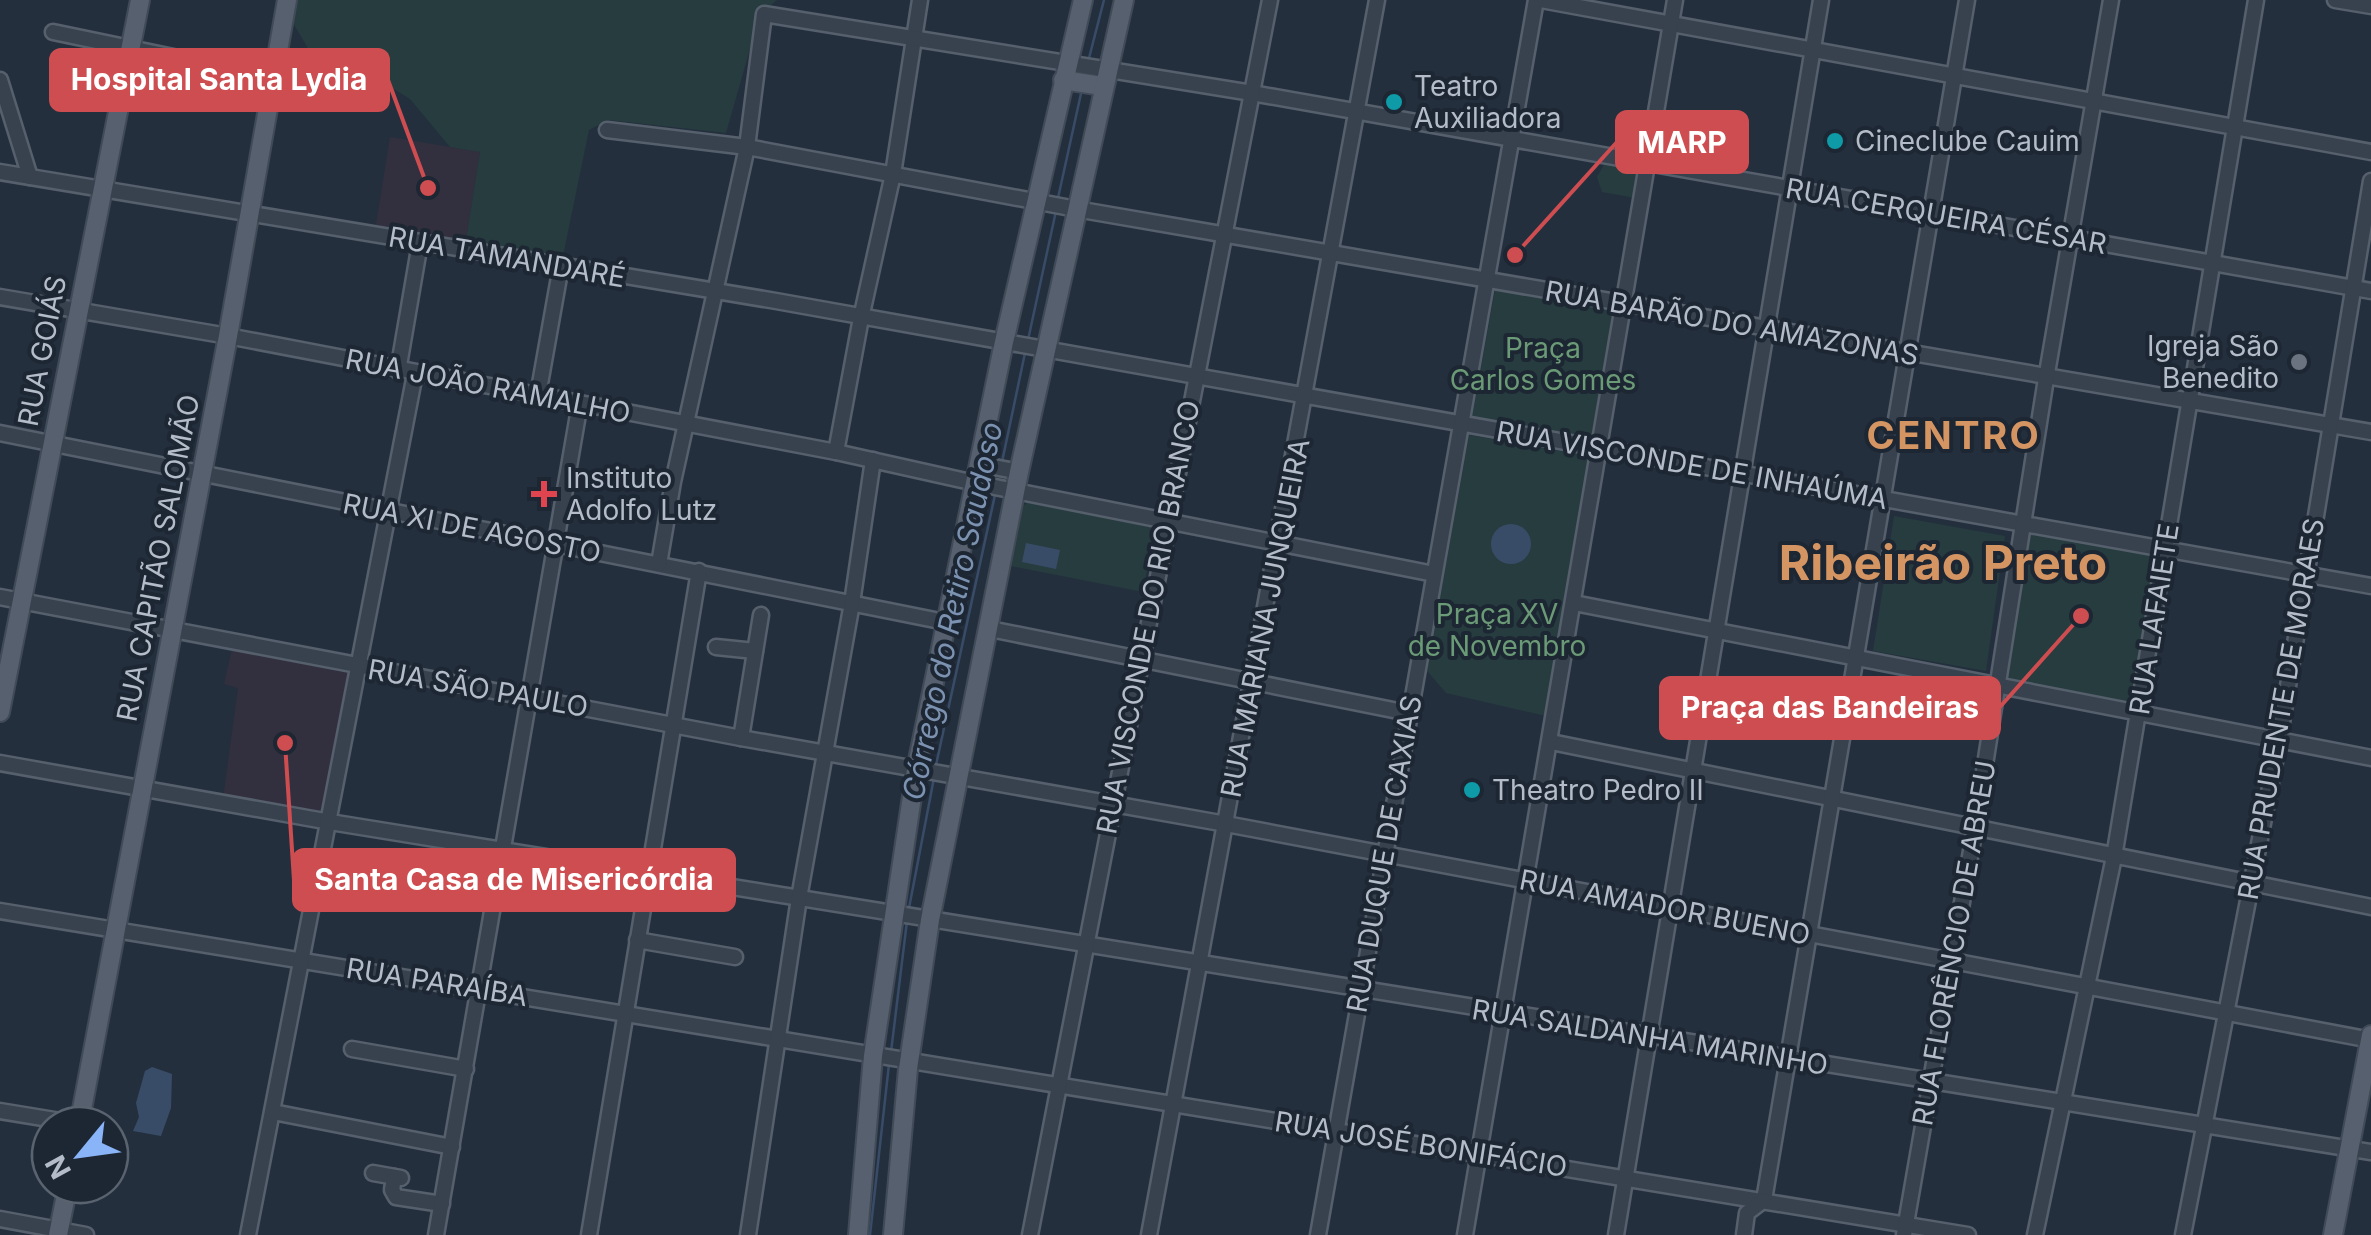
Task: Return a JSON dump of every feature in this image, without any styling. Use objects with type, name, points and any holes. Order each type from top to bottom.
[{"type":"main road","name":"RUA GOIÁS","points":[[0,712],[140,0]]},
{"type":"main road","name":"RUA CAPITÃO SALOMÃO","points":[[83,1105],[228,336],[287,0]]},
{"type":"main road","points":[[858,1235],[897,914],[945,622],[983,465],[1083,0]]},
{"type":"main road","points":[[893,1235],[905,1061],[952,777],[990,629],[1013,480],[1071,208],[1101,77],[1124,0]]},
{"type":"main road","points":[[1070,72],[1101,77]]},
{"type":"main road","points":[[2333,1235],[2371,1038]]},
{"type":"main road","points":[[58,1232],[64,1205]]},
{"type":"street","points":[[836,452],[892,174],[920,0]]},
{"type":"street","name":"RUA VISCONDE DO RIO BRANCO","points":[[1030,1235],[1270,0]]},
{"type":"street","name":"RUA MARIANA JUNQUEIRA","points":[[1149,1235],[1377,0]]},
{"type":"street","points":[[1538,0],[2371,152]]},
{"type":"street","name":"RUA DUQUE DE CAXIAS","points":[[1318,1235],[1538,0]]},
{"type":"street","points":[[1465,1235],[1675,0]]},
{"type":"street","points":[[1616,1235],[1821,0]]},
{"type":"street","points":[[1744,1235],[1747,1213],[1764,1200],[1967,0]]},
{"type":"street","name":"RUA FLORÊNCIO DE ABREU","points":[[1905,1229],[2111,0]]},
{"type":"street","name":"RUA LAFAIETE","points":[[2035,1235],[2114,857],[2256,0]]},
{"type":"street","points":[[2336,0],[2371,6]]},
{"type":"street","points":[[659,564],[747,147],[764,14],[912,38],[1070,72]]},
{"type":"street","points":[[53,32],[274,78]]},
{"type":"street","name":"RUA CERQUEIRA CÉSAR","points":[[1101,77],[1252,94],[2371,291]]},
{"type":"street","points":[[0,83],[30,177]]},
{"type":"street","name":"RUA BARÃO DO AMAZONAS","points":[[607,130],[747,147],[1071,208],[2371,432]]},
{"type":"street","name":"RUA TAMANDARÉ","points":[[0,172],[1009,342]]},
{"type":"street","name":"RUA PRUDENTE DE MORAES","points":[[2184,1235],[2279,741],[2371,181]]},
{"type":"street","points":[[398,371],[420,243]]},
{"type":"street","points":[[538,394],[560,266]]},
{"type":"street","name":"RUA JOÃO RAMALHO","points":[[0,297],[538,394],[978,484],[1013,480]]},
{"type":"street","name":"RUA VISCONDE DE INHAÚMA","points":[[1009,342],[2371,586]]},
{"type":"street","points":[[248,1235],[415,374]]},
{"type":"street","points":[[436,1235],[580,403]]},
{"type":"street","name":"RUA XI DE AGOSTO","points":[[0,432],[945,622]]},
{"type":"street","points":[[748,1235],[799,898],[852,603],[873,460]]},
{"type":"street","points":[[983,465],[1013,480],[1167,521],[1434,574]]},
{"type":"street","points":[[589,1235],[699,572]]},
{"type":"street","name":"RUA SÃO PAULO","points":[[0,597],[952,777]]},
{"type":"street","points":[[1574,603],[2371,758]]},
{"type":"street","points":[[741,738],[761,615]]},
{"type":"street","points":[[990,629],[1408,713]]},
{"type":"street","points":[[716,646],[755,651]]},
{"type":"street","points":[[1551,742],[2371,907]]},
{"type":"street","name":"RUA SALDANHA MARINHO","points":[[0,763],[330,822],[2371,1152]]},
{"type":"street","name":"RUA AMADOR BUENO","points":[[952,777],[1226,824],[2371,1038]]},
{"type":"street","name":"RUA PARAÍBA","points":[[0,911],[878,1057]]},
{"type":"street","points":[[637,940],[735,957]]},
{"type":"street","points":[[352,1049],[466,1069]]},
{"type":"street","name":"RUA JOSÉ BONIFÁCIO","points":[[878,1057],[1764,1200],[1905,1229],[1968,1235]]},
{"type":"street","points":[[0,1111],[30,1116]]},
{"type":"street","points":[[273,1112],[452,1147]]},
{"type":"street","points":[[373,1173],[398,1178],[392,1190],[396,1197],[442,1204]]},
{"type":"street","points":[[0,1219],[86,1235]]},
{"type":"shaded area","points":[[390,137],[480,152],[466,240],[376,225]]},
{"type":"shaded area","points":[[232,649],[352,674],[326,817],[223,799],[238,688],[224,684]]},
{"type":"green space","points":[[292,0],[777,0],[760,14],[726,133],[608,120],[589,130],[563,256],[466,240],[480,152],[450,147],[410,99],[373,76],[312,55],[290,18]]},
{"type":"green space","points":[[1604,165],[1640,171],[1635,198],[1602,192],[1597,177]]},
{"type":"green space","name":"Praça Carlos Gomes","points":[[1495,290],[1614,311],[1592,438],[1472,417]]},
{"type":"green space","name":"Praça XV de Novembro","points":[[1469,435],[1589,456],[1546,716],[1446,693],[1427,671]]},
{"type":"green space","points":[[1028,502],[1155,528],[1143,592],[1011,566],[1023,506]]},
{"type":"green space","points":[[1894,516],[2005,536],[1986,671],[1873,651]]},
{"type":"green space","points":[[2026,529],[2159,553],[2132,707],[2003,680]]},
{"type":"water","points":[[1511,524],[1525,530],[1531,544],[1525,558],[1511,564],[1497,558],[1491,544],[1497,530]]},
{"type":"water","points":[[1026,543],[1060,550],[1056,569],[1022,562]]},
{"type":"water","points":[[152,1067],[172,1074],[171,1108],[161,1136],[133,1131],[139,1117],[136,1103],[145,1071]]},
{"type":"waterway","name":"Córrego do Retiro Saudoso","points":[[1088,62],[1104,0]]},
{"type":"waterway","name":"Córrego do Retiro Saudoso","points":[[1058,198],[1082,89]]},
{"type":"waterway","name":"Córrego do Retiro Saudoso","points":[[1028,340],[1056,211]]},
{"type":"waterway","name":"Córrego do Retiro Saudoso","points":[[1002,462],[1025,353]]},
{"type":"waterway","name":"Córrego do Retiro Saudoso","points":[[936,765],[995,495]]},
{"type":"waterway","name":"Córrego do Retiro Saudoso","points":[[909,908],[934,778]]},
{"type":"waterway","name":"Córrego do Retiro Saudoso","points":[[891,1052],[907,921]]},
{"type":"waterway","name":"Córrego do Retiro Saudoso","points":[[870,1235],[889,1064]]},
{"type":"place","name":"Teatro Auxiliadora","points":[[1394,102]]},
{"type":"place","name":"Cineclube Cauim","points":[[1835,141]]},
{"type":"place","name":"Hospital Santa Lydia","points":[[428,188]]},
{"type":"place","name":"MARP","points":[[1515,255]]},
{"type":"place","name":"Igreja São Benedito","points":[[2299,362]]},
{"type":"place","name":"Instituto Adolfo Lutz","points":[[544,494]]},
{"type":"place","name":"Praça das Bandeiras","points":[[2081,616]]},
{"type":"place","name":"Santa Casa de Misericórdia","points":[[285,743]]},
{"type":"place","name":"Theatro Pedro II","points":[[1472,790]]},
{"type":"district","name":"CENTRO","points":[[1954,435]]},
{"type":"district","name":"Ribeirão Preto","points":[[1943,562]]}]
